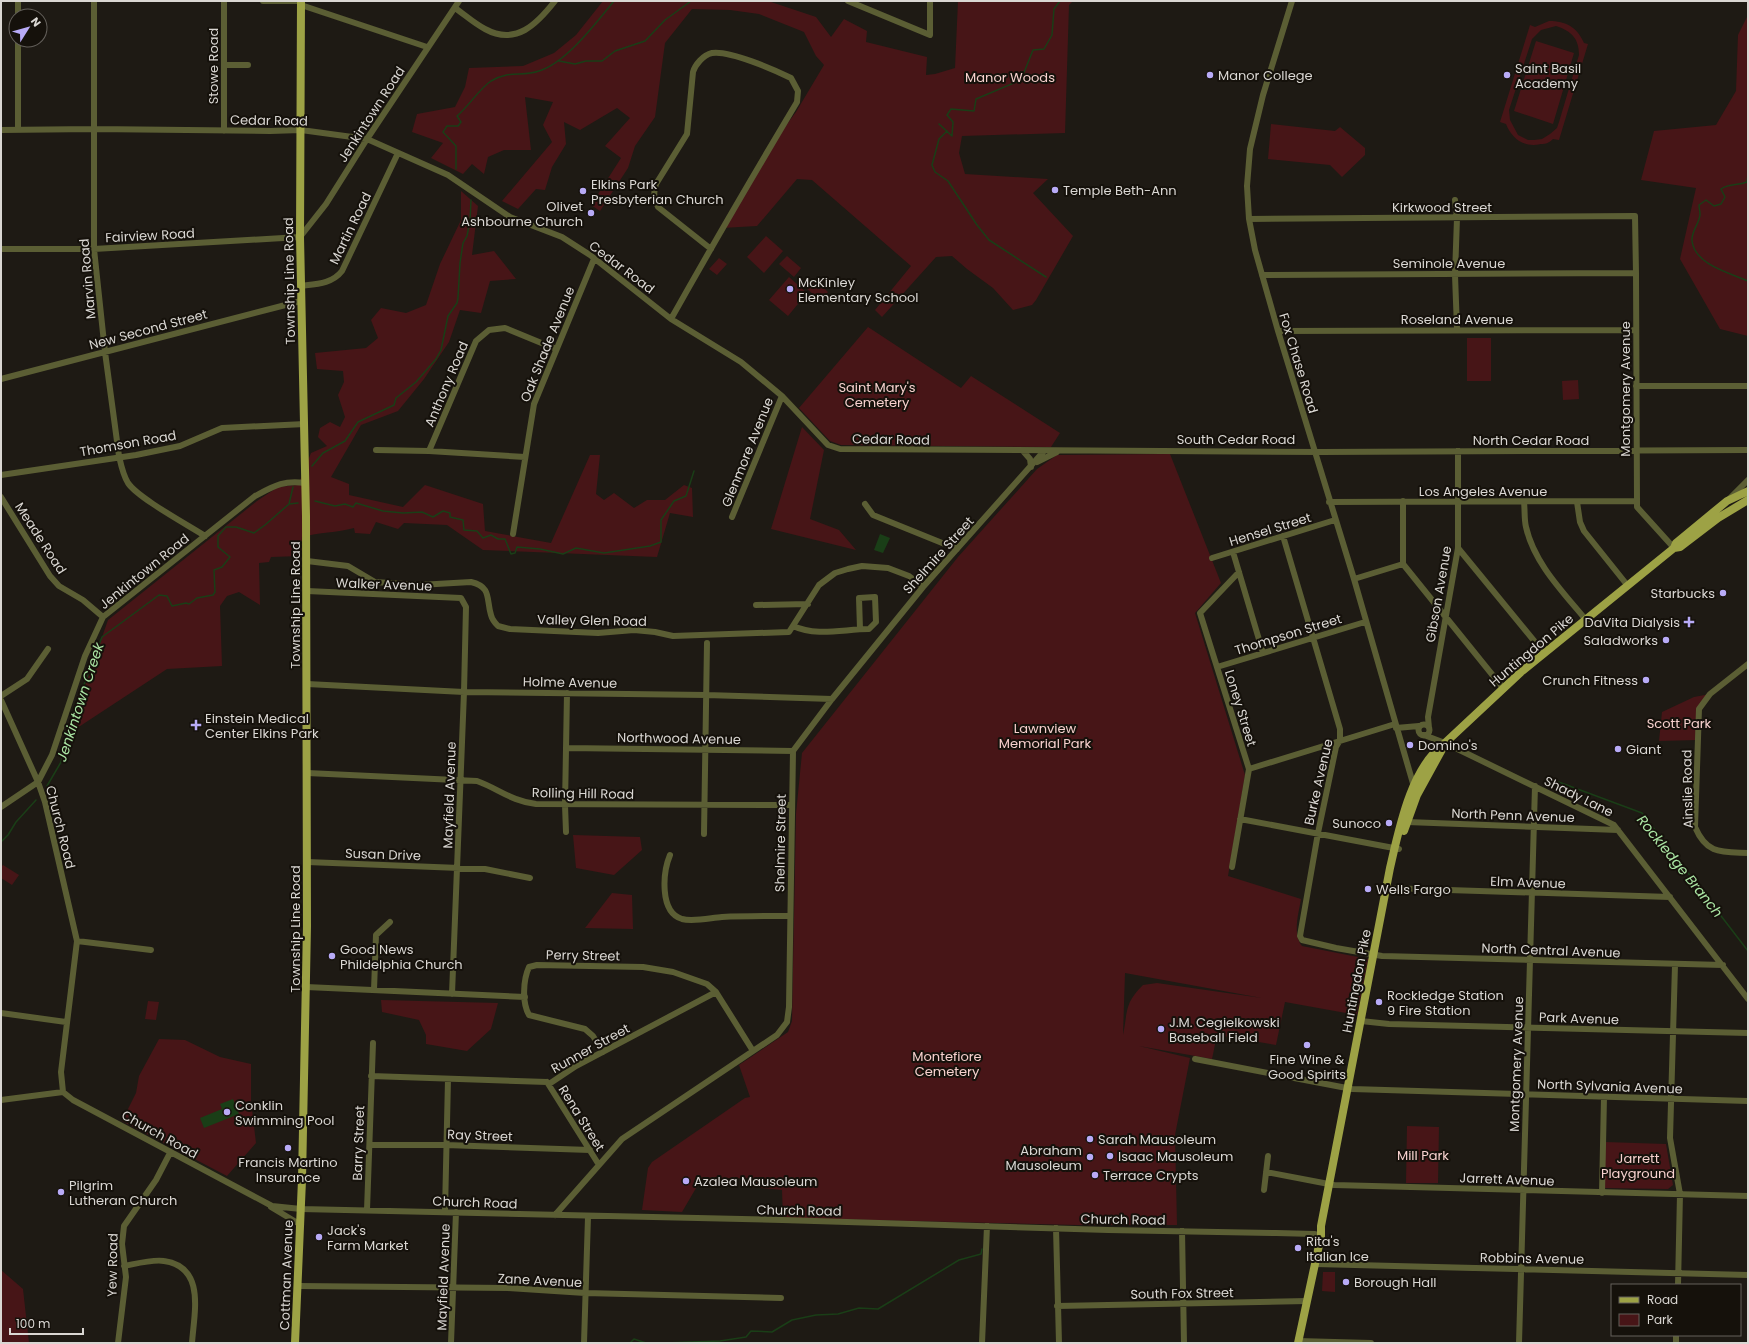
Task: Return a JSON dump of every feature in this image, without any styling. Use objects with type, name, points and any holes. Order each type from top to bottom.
[{"type":"main road","name":"Township Line Road","points":[[301,3],[300,286],[305,424],[307,561],[306,988],[301,1209]]},
{"type":"main road","name":"Huntingdon Pike","points":[[1298,1342],[1321,1236],[1326,1228],[1332,1184],[1402,818],[1414,787],[1432,755],[1503,688],[1674,548],[1676,543],[1728,501],[1748,491]]},
{"type":"main road","name":"Huntingdon Pike","points":[[1674,548],[1680,547],[1718,518],[1748,500]]},
{"type":"main road","name":"Huntingdon Pike","points":[[1397,849],[1424,780],[1442,753],[1445,743]]},
{"type":"main road","name":"Cottman Avenue","points":[[295,1343],[301,1209]]},
{"type":"street","name":"Marvin Road","points":[[94,1],[94,249],[118,456],[122,470],[129,484],[144,497],[205,536]]},
{"type":"street","name":"Stowe Road","points":[[224,1],[224,131]]},
{"type":"street","points":[[263,1],[301,3],[428,47]]},
{"type":"street","name":"Jenkintown Road","points":[[300,237],[326,204],[367,139],[460,1]]},
{"type":"street","points":[[455,8],[485,29],[502,34],[512,34],[524,31],[535,24],[555,1]]},
{"type":"street","points":[[848,1],[930,35],[930,1]]},
{"type":"street","name":"Fox Chase Road","points":[[1292,1],[1262,95],[1250,149],[1247,186],[1249,219],[1255,250],[1278,331],[1329,502],[1354,579],[1365,622],[1414,787]]},
{"type":"street","points":[[18,48],[18,130]]},
{"type":"street","points":[[671,319],[797,102],[798,91],[791,78],[736,56],[711,53],[695,66],[693,72],[687,134],[656,184],[654,198],[658,208],[711,250]]},
{"type":"street","points":[[224,65],[248,65]]},
{"type":"street","name":"Cedar Road","points":[[1,130],[301,130],[367,139],[448,175],[510,217],[562,237],[594,259],[671,319],[741,362],[782,396],[828,445],[840,449],[1023,451],[1159,450]]},
{"type":"street","name":"Martin Road","points":[[300,286],[328,282],[336,278],[342,270],[398,153]]},
{"type":"street","points":[[1455,200],[1457,218],[1455,275],[1457,329]]},
{"type":"street","name":"Kirkwood Street","points":[[1249,219],[1635,216]]},
{"type":"street","name":"Montgomery Avenue","points":[[1635,216],[1637,507],[1674,548]]},
{"type":"street","name":"Fairview Road","points":[[1,249],[94,249],[300,237]]},
{"type":"street","name":"Oak Shade Avenue","points":[[513,534],[534,404],[594,259]]},
{"type":"street","name":"Seminole Avenue","points":[[1262,275],[1636,273]]},
{"type":"street","name":"New Second Street","points":[[1,379],[301,301]]},
{"type":"street","name":"Anthony Road","points":[[429,451],[476,341],[489,330],[505,328],[556,349]]},
{"type":"street","name":"Roseland Avenue","points":[[1278,331],[1457,329],[1636,330]]},
{"type":"street","points":[[1636,386],[1748,386]]},
{"type":"street","name":"Glenmore Avenue","points":[[732,517],[782,396]]},
{"type":"street","name":"Thomson Road","points":[[1,475],[118,456],[136,455],[180,446],[222,428],[305,424]]},
{"type":"street","points":[[376,450],[429,451],[525,457]]},
{"type":"street","name":"South Cedar Road","points":[[1159,450],[1314,451]]},
{"type":"street","name":"North Cedar Road","points":[[1314,451],[1636,452],[1748,450]]},
{"type":"street","points":[[1023,451],[1030,459],[1032,466],[1059,451]]},
{"type":"street","name":"Shelmire Street","points":[[555,1215],[622,1139],[777,1035],[787,1022],[789,1007],[793,751],[832,699],[923,587],[1044,451]]},
{"type":"street","name":"Gibson Avenue","points":[[1426,732],[1458,548],[1458,451]]},
{"type":"street","points":[[1728,501],[1748,480]]},
{"type":"street","name":"Jenkintown Road","points":[[1,807],[38,782],[52,755],[85,656],[103,617],[256,496],[280,483],[305,483]]},
{"type":"street","name":"Meade Road","points":[[1,497],[50,576],[59,586],[83,600],[103,617]]},
{"type":"street","points":[[1403,501],[1403,564],[1503,688]]},
{"type":"street","name":"Los Angeles Avenue","points":[[1329,502],[1637,501]]},
{"type":"street","points":[[1524,502],[1526,525],[1536,554],[1542,565],[1586,620]]},
{"type":"street","points":[[1577,502],[1580,522],[1584,531],[1628,586]]},
{"type":"street","points":[[865,504],[872,515],[957,550]]},
{"type":"street","name":"Hensel Street","points":[[1212,558],[1335,520]]},
{"type":"street","name":"Burke Avenue","points":[[1283,536],[1340,729],[1340,740],[1336,747],[1318,833],[1300,936],[1305,942]]},
{"type":"street","points":[[1458,548],[1544,654]]},
{"type":"street","points":[[1233,552],[1263,653]]},
{"type":"street","name":"Valley Glen Road","points":[[307,561],[348,566],[375,582],[419,585],[471,582],[478,583],[488,593],[491,616],[498,626],[510,629],[598,633],[634,630],[655,632],[673,636],[700,636],[789,632],[793,626]]},
{"type":"street","points":[[1354,579],[1403,564]]},
{"type":"street","points":[[860,629],[859,598],[875,597],[876,622],[869,629],[827,632],[802,630],[793,626],[819,585],[835,574],[862,566],[888,568],[909,576],[923,587]]},
{"type":"street","name":"Loney Street","points":[[1232,867],[1249,769],[1200,613],[1239,572]]},
{"type":"street","name":"Walker Avenue","points":[[307,591],[461,598]]},
{"type":"street","name":"Mayfield Avenue","points":[[452,994],[466,607],[461,598]]},
{"type":"street","points":[[756,605],[808,604]]},
{"type":"street","name":"Thompson Street","points":[[1216,667],[1365,622]]},
{"type":"street","points":[[704,834],[707,643]]},
{"type":"street","points":[[1,696],[28,679],[48,649]]},
{"type":"street","name":"Ainslie Road","points":[[1748,664],[1710,694],[1699,709],[1695,827],[1700,838],[1707,846],[1717,852],[1748,853]]},
{"type":"street","name":"Holme Avenue","points":[[307,684],[464,692],[706,695],[832,699]]},
{"type":"street","points":[[566,832],[567,693]]},
{"type":"street","name":"Church Road","points":[[1,700],[38,782],[45,802],[77,941],[61,1072],[63,1092],[73,1100],[265,1203],[278,1207],[301,1209],[1311,1234],[1321,1236]]},
{"type":"street","points":[[1406,728],[1424,724],[1426,732]]},
{"type":"street","points":[[1249,769],[1340,740],[1395,726],[1426,732]]},
{"type":"street","points":[[1419,726],[1418,730],[1426,732],[1435,739],[1445,743]]},
{"type":"street","name":"Shady Lane","points":[[1445,743],[1608,821],[1618,830],[1748,999]]},
{"type":"street","name":"Northwood Avenue","points":[[566,748],[793,751]]},
{"type":"street","name":"Rolling Hill Road","points":[[307,773],[477,781],[491,785],[510,798],[523,803],[565,805],[791,804]]},
{"type":"street","name":"Montgomery Avenue","points":[[1519,1343],[1535,786]]},
{"type":"street","points":[[1240,819],[1397,849]]},
{"type":"street","name":"North Penn Avenue","points":[[1407,822],[1618,830]]},
{"type":"street","points":[[670,855],[667,864],[665,889],[666,901],[670,911],[677,917],[689,920],[724,917],[790,916]]},
{"type":"street","name":"Susan Drive","points":[[307,862],[485,869],[530,878]]},
{"type":"street","name":"Elm Avenue","points":[[1388,888],[1532,894],[1670,897]]},
{"type":"street","points":[[374,990],[376,935],[390,922]]},
{"type":"street","points":[[77,941],[151,950]]},
{"type":"street","name":"North Central Avenue","points":[[1305,942],[1376,955],[1723,966]]},
{"type":"street","name":"Perry Street","points":[[525,997],[526,974],[529,967],[536,965],[643,967],[672,972],[707,984],[716,992],[753,1051]]},
{"type":"street","points":[[1675,965],[1670,1138],[1680,1194],[1678,1284]]},
{"type":"street","points":[[306,988],[525,997],[525,1008],[529,1015],[585,1029],[593,1036],[602,1052]]},
{"type":"street","name":"Runner Street","points":[[371,1076],[547,1082],[549,1084],[576,1066],[716,992]]},
{"type":"street","points":[[1,1013],[66,1022]]},
{"type":"street","name":"Park Avenue","points":[[1363,1022],[1748,1033]]},
{"type":"street","name":"Barry Street","points":[[367,1210],[373,1043]]},
{"type":"street","name":"North Sylvania Avenue","points":[[1195,1059],[1350,1088],[1604,1097],[1748,1100]]},
{"type":"street","name":"Mayfield Avenue","points":[[445,1212],[448,1079]]},
{"type":"street","name":"Rena Street","points":[[547,1082],[599,1165]]},
{"type":"street","points":[[1,1100],[63,1092]]},
{"type":"street","points":[[1602,1193],[1604,1097]]},
{"type":"street","name":"Ray Street","points":[[370,1145],[446,1145],[590,1150]]},
{"type":"street","name":"Yew Road","points":[[118,1343],[126,1277],[122,1244],[124,1226],[156,1180],[170,1153]]},
{"type":"street","points":[[1264,1190],[1268,1156]]},
{"type":"street","name":"Jarrett Avenue","points":[[1266,1172],[1332,1184],[1602,1193],[1748,1196]]},
{"type":"street","points":[[265,1203],[301,1225]]},
{"type":"street","name":"Mayfield Avenue","points":[[452,1343],[456,1212]]},
{"type":"street","points":[[584,1343],[584,1293],[588,1217]]},
{"type":"street","points":[[982,1343],[987,1226]]},
{"type":"street","points":[[1056,1228],[1059,1343]]},
{"type":"street","points":[[1182,1231],[1184,1343]]},
{"type":"street","points":[[124,1266],[163,1260],[180,1266],[189,1274],[195,1289],[192,1343]]},
{"type":"street","name":"Robbins Avenue","points":[[1315,1264],[1748,1275]]},
{"type":"street","name":"Zane Avenue","points":[[298,1286],[508,1288],[584,1293],[782,1298]]},
{"type":"street","name":"South Fox Street","points":[[1058,1306],[1307,1301]]},
{"type":"street","points":[[1298,1342],[1371,1343]]},
{"type":"green space","name":"Manor Woods","points":[[603,1],[768,1],[816,17],[831,37],[844,19],[867,31],[866,42],[927,57],[926,75],[955,68],[958,1],[1073,1],[1069,5],[1065,133],[962,136],[959,153],[965,174],[1048,179],[1033,193],[1073,236],[1036,300],[1032,305],[1013,310],[993,288],[952,256],[936,257],[882,317],[875,310],[911,266],[812,180],[797,179],[757,226],[722,228],[773,143],[796,112],[824,65],[816,56],[804,32],[759,14],[730,10],[692,9],[665,43],[655,117],[635,146],[628,168],[600,211],[591,205],[621,158],[605,146],[630,118],[617,108],[580,130],[564,122],[566,144],[552,167],[545,190],[536,189],[518,209],[502,201],[552,142],[543,125],[553,102],[525,97],[531,150],[504,150],[488,157],[484,174],[472,164],[463,174],[431,158],[443,143],[412,132],[417,114],[455,107],[465,87],[469,68],[523,66],[554,53],[576,35]]},
{"type":"green space","points":[[1748,15],[1748,336],[1720,329],[1680,259],[1696,188],[1641,180],[1654,131],[1716,125],[1736,91],[1738,35]]},
{"type":"green space","points":[[1549,21],[1561,22],[1574,29],[1584,43],[1588,44],[1559,140],[1553,139],[1546,143],[1529,145],[1515,138],[1506,124],[1500,122],[1530,25],[1535,27]],"holes":[[[1556,26],[1574,36],[1578,44],[1579,55],[1559,122],[1557,128],[1542,139],[1528,140],[1518,135],[1510,120],[1509,110],[1532,39],[1541,30]]]},
{"type":"green space","points":[[1536,41],[1574,53],[1553,124],[1514,111]]},
{"type":"green space","points":[[1271,124],[1335,131],[1340,127],[1365,148],[1365,155],[1342,177],[1330,165],[1268,159]]},
{"type":"green space","points":[[461,191],[478,206],[472,255],[494,251],[516,279],[490,281],[481,313],[460,310],[449,342],[424,379],[398,411],[361,425],[331,477],[349,484],[349,495],[403,507],[425,485],[483,504],[485,531],[551,543],[590,455],[600,455],[596,494],[604,500],[614,493],[634,508],[647,500],[665,500],[684,485],[692,488],[693,517],[670,513],[657,557],[483,550],[447,525],[404,523],[398,529],[376,522],[370,534],[355,533],[354,528],[302,537],[301,556],[271,557],[269,562],[259,563],[260,605],[239,592],[227,596],[220,606],[222,666],[167,669],[68,734],[108,620],[257,501],[278,487],[298,485],[311,453],[327,446],[318,437],[320,428],[330,422],[340,427],[345,417],[338,395],[344,382],[343,371],[317,369],[315,353],[366,348],[378,338],[371,320],[381,308],[406,313],[426,305],[440,264],[461,220]]},
{"type":"green space","points":[[766,236],[783,251],[764,273],[747,257]]},
{"type":"green space","points":[[787,256],[801,268],[794,277],[779,264]]},
{"type":"green space","points":[[719,258],[727,264],[717,275],[709,269]]},
{"type":"green space","points":[[789,277],[807,293],[788,316],[769,300]]},
{"type":"green space","points":[[814,279],[828,292],[820,300],[806,288]]},
{"type":"green space","name":"Saint Mary's Cemetery","points":[[868,327],[961,388],[971,376],[1060,433],[1051,447],[841,445],[830,441],[799,408]]},
{"type":"green space","points":[[1467,338],[1491,338],[1491,381],[1467,381]]},
{"type":"green space","points":[[1578,380],[1579,399],[1563,400],[1562,381]]},
{"type":"green space","points":[[802,427],[824,450],[810,519],[839,530],[856,550],[771,529]]},
{"type":"green space","points":[[1170,454],[1221,583],[1195,613],[1245,775],[1228,876],[1301,899],[1297,935],[1302,946],[1368,959],[1357,1015],[1285,1002],[1276,1045],[1217,1035],[1212,1059],[1139,1046],[1190,1058],[1175,1135],[1177,1225],[1077,1225],[783,1218],[782,1190],[751,1187],[751,1178],[704,1179],[699,1183],[682,1212],[642,1210],[648,1168],[652,1162],[745,1098],[750,1097],[739,1065],[788,1032],[792,1021],[796,814],[802,753],[958,557],[1037,469],[1057,455]],"holes":[[[1125,973],[1262,998],[1157,983],[1143,985],[1130,1003],[1123,1035]]]},
{"type":"green space","name":"Scott Park","points":[[1710,694],[1699,709],[1697,740],[1659,741],[1662,712],[1694,697]]},
{"type":"green space","points":[[573,835],[640,837],[642,850],[614,875],[576,868]]},
{"type":"green space","points":[[3,865],[19,875],[12,885],[1,878],[1,867]]},
{"type":"green space","points":[[612,893],[632,895],[633,929],[585,928]]},
{"type":"green space","points":[[381,1000],[498,1003],[491,1029],[467,1051],[426,1044],[426,1035],[419,1020],[382,1012]]},
{"type":"green space","points":[[148,1001],[159,1002],[156,1020],[145,1019]]},
{"type":"green space","points":[[159,1039],[185,1040],[220,1057],[251,1064],[251,1101],[256,1143],[227,1176],[122,1121],[136,1093],[139,1076]]},
{"type":"green space","name":"Mill Park","points":[[1407,1126],[1439,1127],[1438,1183],[1406,1183]]},
{"type":"green space","name":"Jarrett Playground","points":[[1605,1142],[1666,1144],[1673,1185],[1668,1189],[1605,1188]]},
{"type":"green space","points":[[1,1270],[23,1289],[29,1343],[1,1343]]},
{"type":"green space","points":[[1323,1272],[1335,1272],[1335,1292],[1322,1291]]},
{"type":"shaded area","points":[[880,534],[890,538],[883,553],[874,550]]},
{"type":"shaded area","name":"Conklin Swimming Pool","points":[[233,1099],[239,1114],[204,1128],[200,1118],[222,1109],[220,1104]]},
{"type":"waterway","name":"Jenkintown Creek","points":[[456,169],[456,146],[443,132],[447,126],[458,126],[461,122],[457,116],[482,88],[498,78],[510,75],[533,73],[549,67],[560,60],[580,41],[614,1]]},
{"type":"waterway","points":[[559,61],[575,64],[586,61],[602,61],[615,51],[645,41],[665,20],[691,1],[714,1]]},
{"type":"waterway","points":[[939,124],[952,136],[953,122],[947,115],[951,109],[974,111],[976,99],[1021,80],[1033,50],[1044,49],[1052,35],[1054,9],[1060,1]]},
{"type":"waterway","points":[[947,131],[939,139],[932,165],[935,172],[948,181],[977,225],[989,240],[1046,277]]},
{"type":"waterway","points":[[1748,174],[1747,182],[1727,186],[1721,189],[1725,197],[1721,204],[1714,206],[1706,200],[1699,205],[1700,217],[1692,237],[1695,249],[1699,256],[1706,262],[1714,267],[1748,281]]},
{"type":"waterway","name":"Jenkintown Creek","points":[[312,466],[323,453],[345,441],[358,422],[394,405],[396,398],[416,382],[436,359],[441,350],[448,316],[457,303],[460,263],[463,243],[467,236],[470,221],[471,200]]},
{"type":"waterway","points":[[315,501],[335,506],[345,504],[353,507],[356,503],[383,511],[403,513],[422,512],[433,517],[443,511],[450,513],[450,517],[463,520],[464,530],[477,531],[483,538],[491,535],[498,539],[505,539],[511,554],[515,553],[517,547],[540,549],[563,554],[576,548],[604,553],[650,546],[661,542],[661,520],[674,501],[686,496],[694,471]]},
{"type":"waterway","name":"Jenkintown Creek","points":[[47,786],[61,762],[76,706],[102,637],[159,595],[167,596],[172,606],[186,603],[189,604],[197,598],[213,595],[215,592],[214,570],[222,567],[230,557],[218,547],[218,536],[226,527],[236,527],[254,533],[289,504],[293,487]]},
{"type":"waterway","points":[[289,504],[298,503]]},
{"type":"waterway","name":"Rockledge Branch","points":[[1556,781],[1642,813],[1748,951]]},
{"type":"waterway","name":"Jenkintown Creek","points":[[1,842],[8,835],[16,822],[36,800]]},
{"type":"waterway","points":[[664,1343],[720,1341],[746,1337],[751,1331],[772,1332],[792,1320],[816,1315],[838,1314],[859,1308],[878,1309],[959,1260],[981,1254],[982,1249]]},
{"type":"waterway","points":[[630,1343],[634,1339],[646,1343]]},
{"type":"place","name":"Manor College","points":[[1210,75]]},
{"type":"place","name":"Saint Basil Academy","points":[[1507,75]]},
{"type":"place","name":"Temple Beth-Ann","points":[[1055,190]]},
{"type":"place","name":"Elkins Park Presbyterian Church","points":[[583,191]]},
{"type":"place","name":"Olivet Ashbourne Church","points":[[591,213]]},
{"type":"place","name":"McKinley Elementary School","points":[[790,289]]},
{"type":"place","name":"Starbucks","points":[[1723,593]]},
{"type":"place","name":"DaVita Dialysis","points":[[1689,622]]},
{"type":"place","name":"Saladworks","points":[[1666,640]]},
{"type":"place","name":"Crunch Fitness","points":[[1646,680]]},
{"type":"place","name":"Einstein Medical Center Elkins Park","points":[[196,725]]},
{"type":"place","name":"Domino's","points":[[1410,745]]},
{"type":"place","name":"Giant","points":[[1618,749]]},
{"type":"place","name":"Sunoco","points":[[1389,823]]},
{"type":"place","name":"Wells Fargo","points":[[1368,889]]},
{"type":"place","name":"Good News Phildelphia Church","points":[[332,956]]},
{"type":"place","name":"Rockledge Station 9 Fire Station","points":[[1379,1002]]},
{"type":"place","name":"J.M. Cegielkowski Baseball Field","points":[[1161,1029]]},
{"type":"place","name":"Fine Wine & Good Spirits","points":[[1307,1045]]},
{"type":"place","name":"Conklin Swimming Pool","points":[[227,1112]]},
{"type":"place","name":"Sarah Mausoleum","points":[[1090,1139]]},
{"type":"place","name":"Francis Martino Insurance","points":[[288,1148]]},
{"type":"place","name":"Isaac Mausoleum","points":[[1110,1156]]},
{"type":"place","name":"Abraham Mausoleum","points":[[1090,1157]]},
{"type":"place","name":"Terrace Crypts","points":[[1095,1175]]},
{"type":"place","name":"Azalea Mausoleum","points":[[686,1181]]},
{"type":"place","name":"Pilgrim Lutheran Church","points":[[61,1192]]},
{"type":"place","name":"Jack's Farm Market","points":[[319,1237]]},
{"type":"place","name":"Rita's Italian Ice","points":[[1298,1248]]},
{"type":"place","name":"Borough Hall","points":[[1346,1282]]},
{"type":"park label","name":"Lawnview Memorial Park","points":[[1045,736]]},
{"type":"park label","name":"Montefiore Cemetery","points":[[947,1064]]}]
